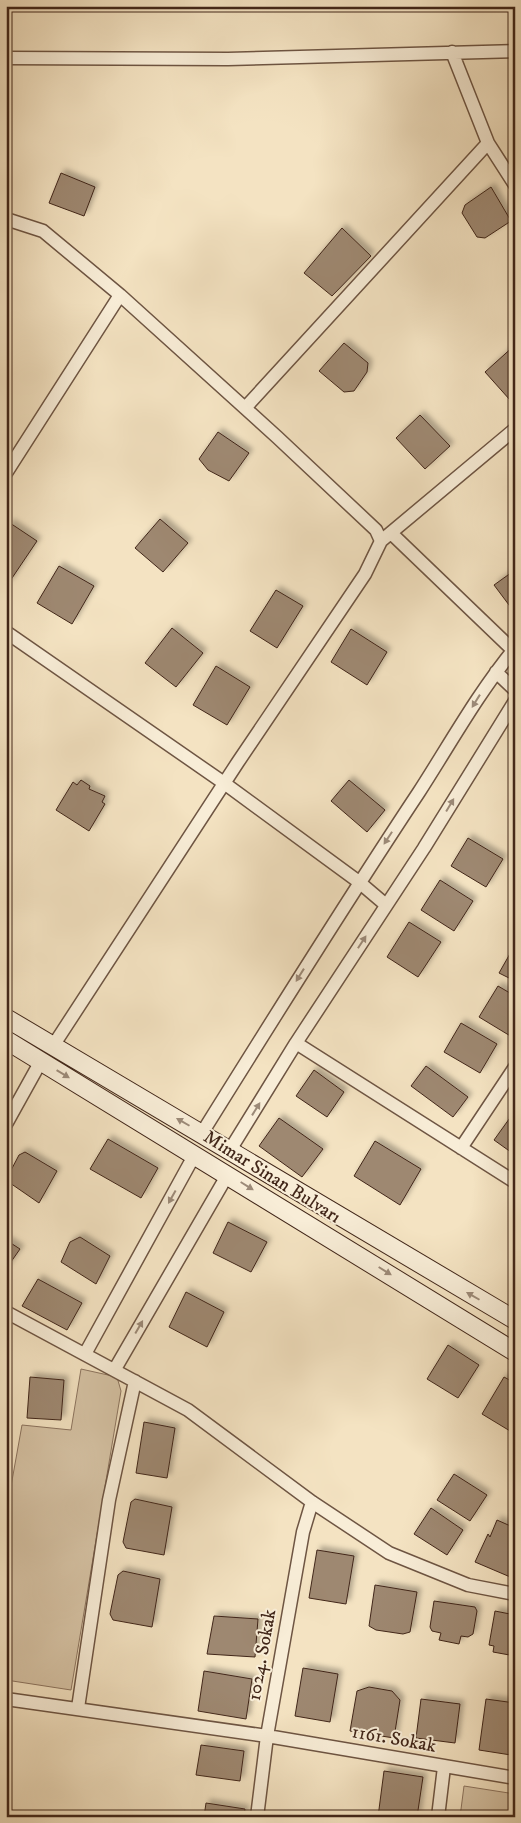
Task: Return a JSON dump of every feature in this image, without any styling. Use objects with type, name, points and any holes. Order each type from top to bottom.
[{"type":"main road","name":"Mimar Sinan Bulvarı","points":[[6,1018],[515,1320]]},
{"type":"main road","name":"Mimar Sinan Bulvarı","points":[[6,1040],[228,1174],[515,1352]]},
{"type":"street","points":[[6,58],[228,59],[515,51]]},
{"type":"street","points":[[452,52],[488,143],[515,185]]},
{"type":"street","points":[[245,408],[488,143]]},
{"type":"street","points":[[6,219],[43,231],[120,295],[376,530],[381,541]]},
{"type":"street","points":[[6,473],[120,295]]},
{"type":"street","points":[[53,1046],[224,783],[365,574],[381,541],[515,429]]},
{"type":"street","points":[[202,1134],[359,882],[496,672],[514,650],[391,533]]},
{"type":"street","points":[[6,632],[224,783],[359,882],[386,905]]},
{"type":"street","points":[[496,672],[515,690]]},
{"type":"street","points":[[230,1150],[296,1043],[515,701]]},
{"type":"street","points":[[296,1043],[515,1182]]},
{"type":"street","points":[[6,1124],[41,1060]]},
{"type":"street","points":[[461,1148],[515,1067]]},
{"type":"street","points":[[85,1354],[195,1154]]},
{"type":"street","points":[[115,1369],[228,1174]]},
{"type":"street","points":[[6,1312],[188,1410],[312,1502],[389,1553],[468,1585],[515,1594]]},
{"type":"street","points":[[78,1708],[108,1500],[135,1381]]},
{"type":"street","name":"1024. Sokak","points":[[257,1817],[267,1736],[302,1532],[312,1502]]},
{"type":"street","name":"1161. Sokak","points":[[6,1699],[267,1736],[515,1778]]},
{"type":"street","points":[[438,1817],[444,1766]]},
{"type":"shaded area","points":[[81,1369],[117,1377],[121,1391],[71,1690],[6,1680],[6,1514],[22,1425],[71,1430]]},
{"type":"shaded area","points":[[464,1786],[515,1794],[515,1817],[460,1817]]},
{"type":"building","points":[[61,173],[95,187],[84,216],[49,203]]},
{"type":"building","points":[[491,187],[511,221],[485,238],[477,237],[462,213],[465,205]]},
{"type":"building","points":[[342,228],[371,256],[332,296],[304,273]]},
{"type":"building","points":[[344,343],[368,363],[367,372],[354,391],[344,392],[319,371]]},
{"type":"building","points":[[515,345],[515,396],[510,400],[485,372]]},
{"type":"building","points":[[420,415],[450,446],[425,469],[396,438]]},
{"type":"building","points":[[218,432],[249,453],[229,481],[208,470],[199,459]]},
{"type":"building","points":[[160,519],[188,543],[163,572],[135,548]]},
{"type":"building","points":[[10,523],[37,541],[8,584],[6,583],[6,529]]},
{"type":"building","points":[[59,566],[94,586],[72,624],[37,603]]},
{"type":"building","points":[[515,570],[515,613],[494,585]]},
{"type":"building","points":[[276,590],[303,606],[277,648],[250,631]]},
{"type":"building","points":[[172,628],[203,653],[176,687],[145,663]]},
{"type":"building","points":[[351,629],[387,652],[367,685],[331,662]]},
{"type":"building","points":[[216,666],[250,687],[227,725],[193,705]]},
{"type":"building","points":[[81,780],[90,786],[89,789],[105,796],[102,802],[105,804],[89,831],[56,810],[73,782],[77,785]]},
{"type":"building","points":[[349,780],[385,810],[367,832],[331,801]]},
{"type":"building","points":[[468,838],[503,859],[486,887],[451,866]]},
{"type":"building","points":[[440,880],[473,901],[454,931],[421,910]]},
{"type":"building","points":[[409,922],[441,942],[418,977],[387,957]]},
{"type":"building","points":[[515,945],[515,981],[499,973]]},
{"type":"building","points":[[498,986],[515,996],[515,1033],[512,1037],[479,1017]]},
{"type":"building","points":[[461,1023],[497,1044],[480,1073],[444,1052]]},
{"type":"building","points":[[426,1066],[468,1097],[453,1117],[411,1086]]},
{"type":"building","points":[[314,1070],[344,1092],[327,1117],[296,1096]]},
{"type":"building","points":[[512,1115],[515,1117],[515,1155],[494,1140]]},
{"type":"building","points":[[279,1118],[323,1149],[302,1177],[259,1146]]},
{"type":"building","points":[[108,1139],[158,1168],[141,1198],[90,1169]]},
{"type":"building","points":[[375,1141],[421,1169],[400,1205],[354,1176]]},
{"type":"building","points":[[25,1152],[57,1171],[39,1203],[10,1183],[8,1176],[19,1155]]},
{"type":"building","points":[[228,1222],[267,1242],[251,1272],[213,1253]]},
{"type":"building","points":[[80,1237],[110,1256],[96,1284],[61,1262],[70,1242]]},
{"type":"building","points":[[6,1240],[20,1249],[6,1269]]},
{"type":"building","points":[[38,1279],[82,1303],[67,1330],[22,1306]]},
{"type":"building","points":[[186,1292],[224,1312],[207,1347],[169,1327]]},
{"type":"building","points":[[448,1345],[479,1365],[458,1398],[427,1379]]},
{"type":"building","points":[[30,1377],[64,1380],[61,1420],[27,1418]]},
{"type":"building","points":[[504,1377],[515,1383],[515,1434],[482,1414]]},
{"type":"building","points":[[144,1422],[175,1428],[167,1478],[136,1473]]},
{"type":"building","points":[[454,1474],[487,1495],[470,1521],[437,1500]]},
{"type":"building","points":[[135,1499],[172,1507],[164,1555],[126,1548],[123,1542],[131,1502]]},
{"type":"building","points":[[431,1508],[463,1530],[447,1555],[414,1534]]},
{"type":"building","points":[[497,1520],[515,1528],[515,1579],[475,1562],[488,1534],[490,1537]]},
{"type":"building","points":[[317,1550],[354,1556],[346,1604],[309,1598]]},
{"type":"building","points":[[123,1571],[160,1579],[152,1627],[113,1620],[110,1614],[118,1575]]},
{"type":"building","points":[[375,1585],[417,1592],[410,1632],[403,1634],[376,1630],[369,1626]]},
{"type":"building","points":[[434,1601],[475,1607],[477,1611],[473,1634],[468,1637],[461,1636],[459,1644],[439,1640],[441,1633],[432,1631],[430,1627]]},
{"type":"building","points":[[495,1611],[515,1615],[515,1656],[493,1652],[494,1646],[489,1645]]},
{"type":"building","points":[[214,1616],[258,1619],[255,1657],[207,1654]]},
{"type":"building","points":[[303,1668],[338,1674],[330,1722],[295,1716]]},
{"type":"building","points":[[204,1671],[252,1679],[246,1719],[198,1711]]},
{"type":"building","points":[[369,1687],[392,1691],[400,1700],[394,1738],[350,1731],[357,1691]]},
{"type":"building","points":[[421,1699],[460,1704],[455,1743],[416,1738]]},
{"type":"building","points":[[486,1699],[515,1703],[515,1731],[511,1755],[479,1750]]},
{"type":"building","points":[[201,1745],[244,1751],[240,1781],[196,1775]]},
{"type":"building","points":[[384,1771],[423,1777],[417,1817],[378,1817]]},
{"type":"building","points":[[206,1803],[245,1809],[244,1817],[204,1817]]}]
